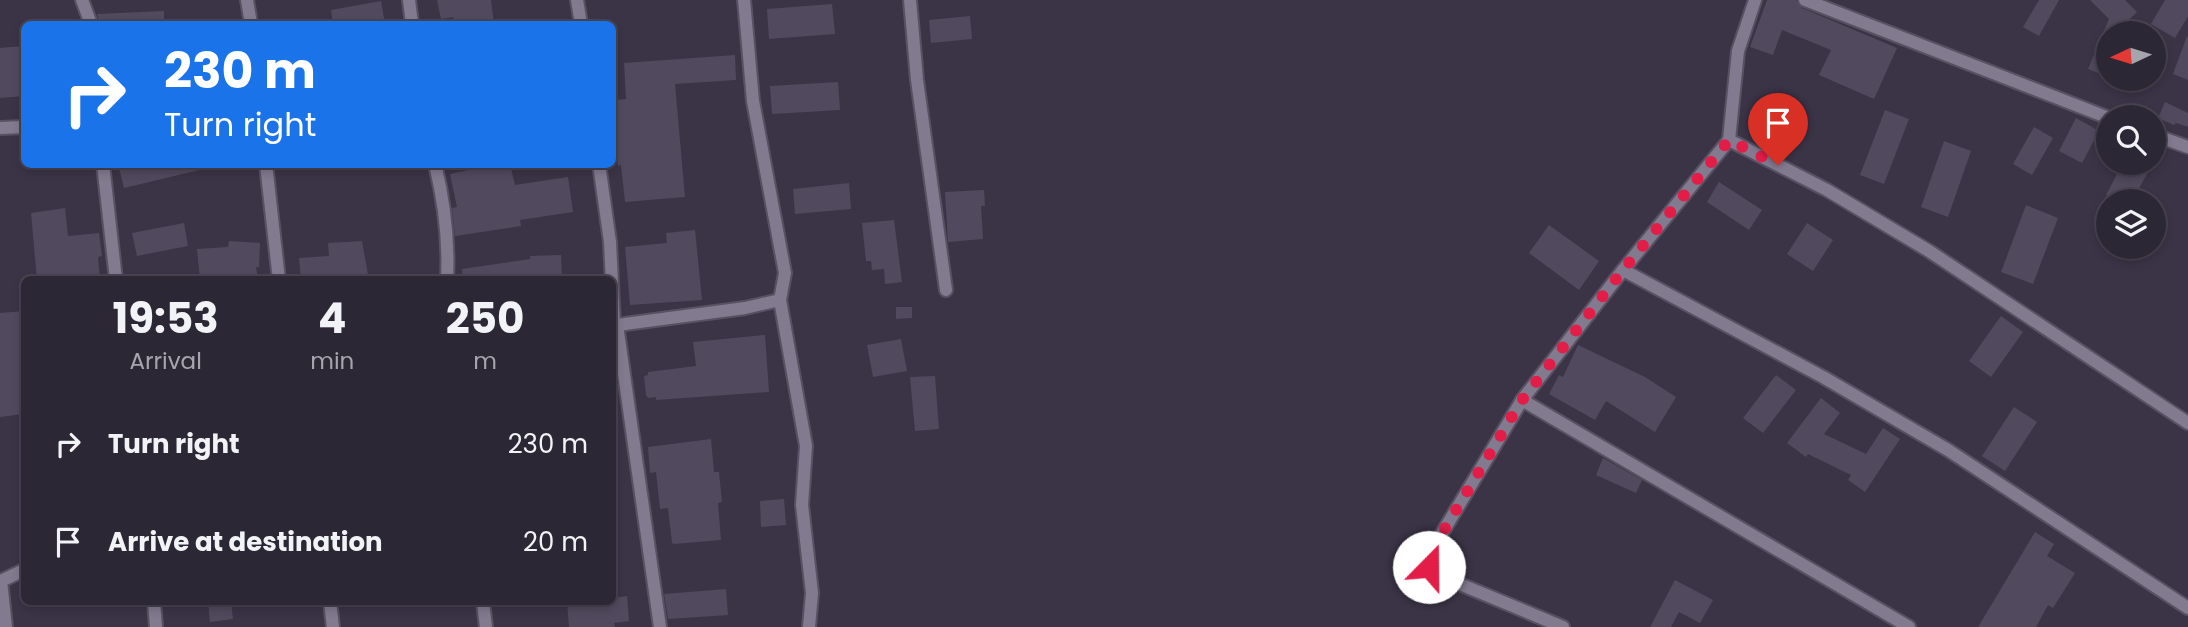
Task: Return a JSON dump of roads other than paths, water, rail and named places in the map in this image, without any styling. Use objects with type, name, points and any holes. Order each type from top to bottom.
[{"type":"street","points":[[82,0],[90,21]]},
{"type":"street","points":[[247,0],[250,21]]},
{"type":"street","points":[[409,0],[412,21]]},
{"type":"street","points":[[577,0],[580,21]]},
{"type":"street","points":[[744,0],[753,101],[785,273],[780,300],[806,446],[802,505],[812,593],[809,627]]},
{"type":"street","points":[[910,0],[917,80],[946,290]]},
{"type":"street","points":[[1563,627],[1438,575],[1429,567],[1429,555],[1522,400],[1729,140],[1738,51],[1755,0]]},
{"type":"street","points":[[1805,0],[2096,113]]},
{"type":"street","points":[[0,128],[21,127]]},
{"type":"street","points":[[2166,139],[2188,147]]},
{"type":"street","points":[[1729,140],[1827,190],[1929,251],[2188,423]]},
{"type":"street","points":[[103,168],[116,276]]},
{"type":"street","points":[[266,168],[279,276]]},
{"type":"street","points":[[436,168],[448,257],[447,276]]},
{"type":"street","points":[[600,168],[612,276]]},
{"type":"street","points":[[1623,270],[1823,377],[1948,450],[2188,608]]},
{"type":"street","points":[[616,325],[746,308],[780,300]]},
{"type":"street","points":[[616,332],[660,627]]},
{"type":"street","points":[[1522,400],[1909,627]]},
{"type":"street","points":[[5,627],[0,581],[21,571]]},
{"type":"street","points":[[154,605],[156,627]]},
{"type":"street","points":[[330,605],[333,627]]},
{"type":"street","points":[[483,605],[486,627]]}]
